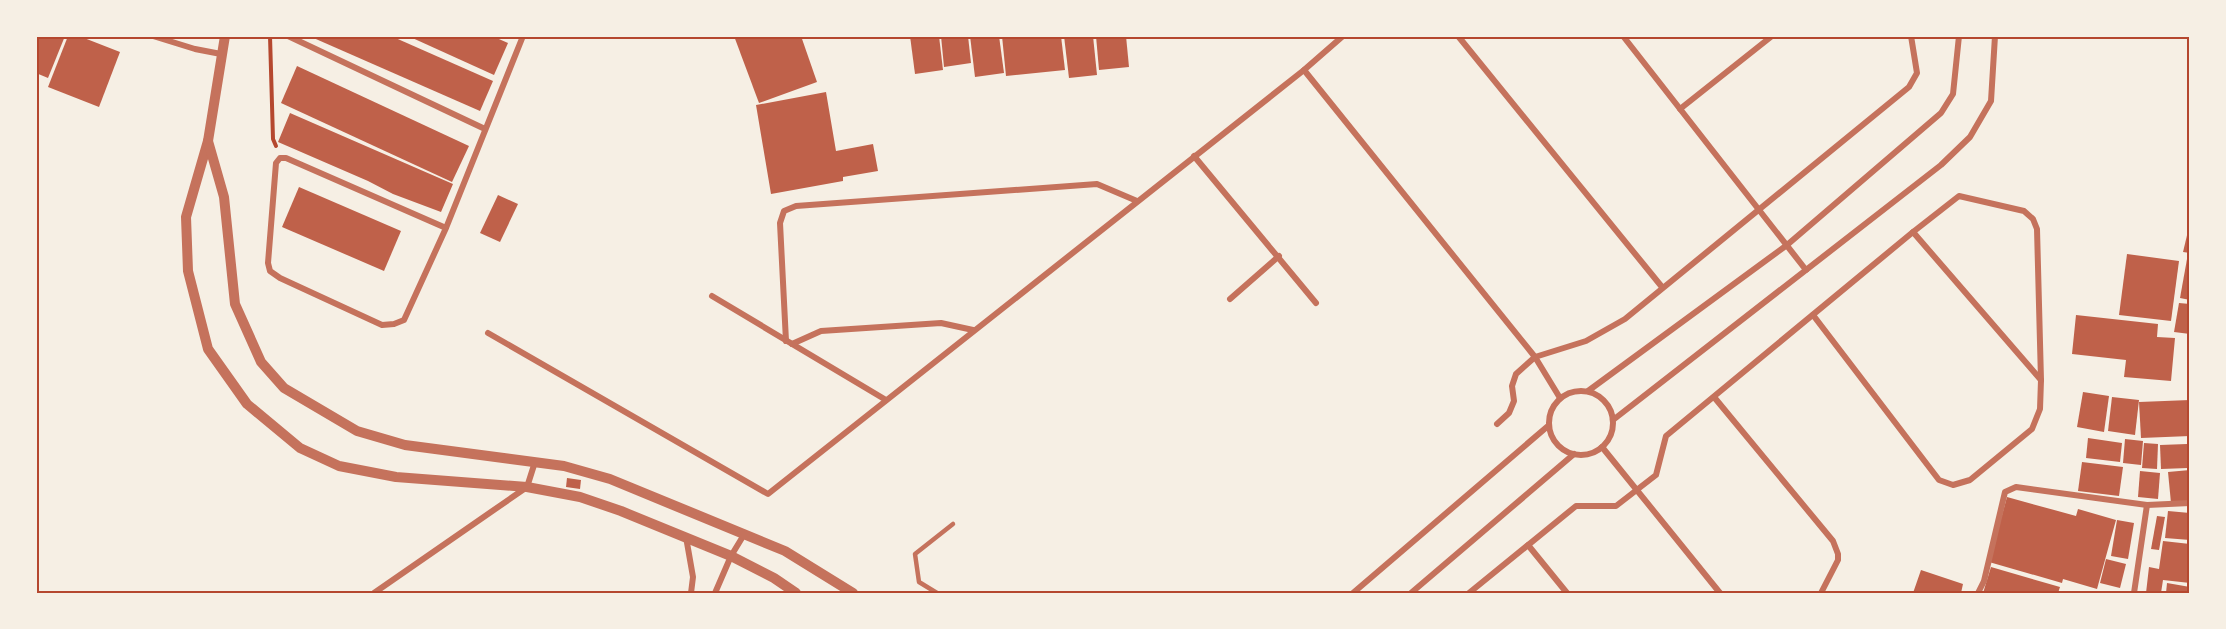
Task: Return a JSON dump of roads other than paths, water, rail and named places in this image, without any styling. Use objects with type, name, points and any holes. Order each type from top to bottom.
[{"type":"street","points":[[153,36],[195,49],[221,54]]},
{"type":"street","points":[[225,36],[208,141],[186,217],[188,271],[208,349],[246,404],[300,448],[339,466],[396,477],[526,487],[580,497],[731,556],[774,578],[796,593]]},
{"type":"street","points":[[288,36],[486,129]]},
{"type":"street","points":[[446,228],[286,158],[280,158],[276,163],[268,263],[270,271],[280,278],[382,325],[404,320],[446,228],[523,36]]},
{"type":"street","points":[[488,333],[768,494],[1304,70],[1343,36]]},
{"type":"street","points":[[1458,36],[1662,287]]},
{"type":"street","points":[[1623,36],[1806,270]]},
{"type":"street","points":[[1680,109],[1772,36]]},
{"type":"street","points":[[1497,424],[1509,413],[1514,401],[1512,386],[1516,374],[1535,357],[1586,341],[1625,320],[1662,287],[1909,87],[1917,74],[1911,36]]},
{"type":"street","points":[[1588,391],[1787,245],[1941,113],[1953,94],[1959,36]]},
{"type":"street","points":[[1613,420],[1941,165],[1970,137],[1991,101],[1995,36]]},
{"type":"street","points":[[1304,70],[1535,357],[1560,398]]},
{"type":"street","points":[[208,141],[224,197],[235,304],[261,362],[284,388],[357,431],[405,445],[564,466],[610,479],[785,551],[853,593]]},
{"type":"street","points":[[1194,156],[1316,303]]},
{"type":"street","points":[[789,342],[780,223],[784,211],[796,206],[1097,184],[1137,201]]},
{"type":"street","points":[[1469,593],[1576,506],[1616,506],[1656,475],[1666,436],[1913,232],[1959,196],[2024,211],[2033,219],[2037,228],[2041,380],[2040,409],[2032,429],[1970,480],[1953,485],[1939,480],[1813,315]]},
{"type":"street","points":[[1913,232],[2041,380]]},
{"type":"street","points":[[1230,299],[1279,256]]},
{"type":"street","points":[[712,296],[886,400]]},
{"type":"street","points":[[789,342],[821,331],[941,323],[973,330]]},
{"type":"street","points":[[1353,593],[1548,426],[1553,406],[1560,398],[1578,390],[1588,391],[1605,401],[1613,420],[1612,430],[1602,447],[1584,455],[1564,451],[1556,444],[1548,426]]},
{"type":"street","points":[[1714,397],[1833,541],[1838,560],[1821,593]]},
{"type":"street","points":[[1602,447],[1720,593]]},
{"type":"street","points":[[1412,593],[1574,454]]},
{"type":"street","points":[[374,593],[526,487],[535,462]]},
{"type":"street","points":[[1978,593],[1984,581],[2005,492],[2016,487],[2147,505],[2190,503]]},
{"type":"street","points":[[2134,593],[2147,505]]},
{"type":"street","points":[[715,593],[731,556],[745,533]]},
{"type":"street","points":[[686,537],[693,577],[691,593]]},
{"type":"street","points":[[1528,545],[1567,593]]},
{"type":"lane","points":[[937,593],[919,582],[915,554],[953,524]]}]
